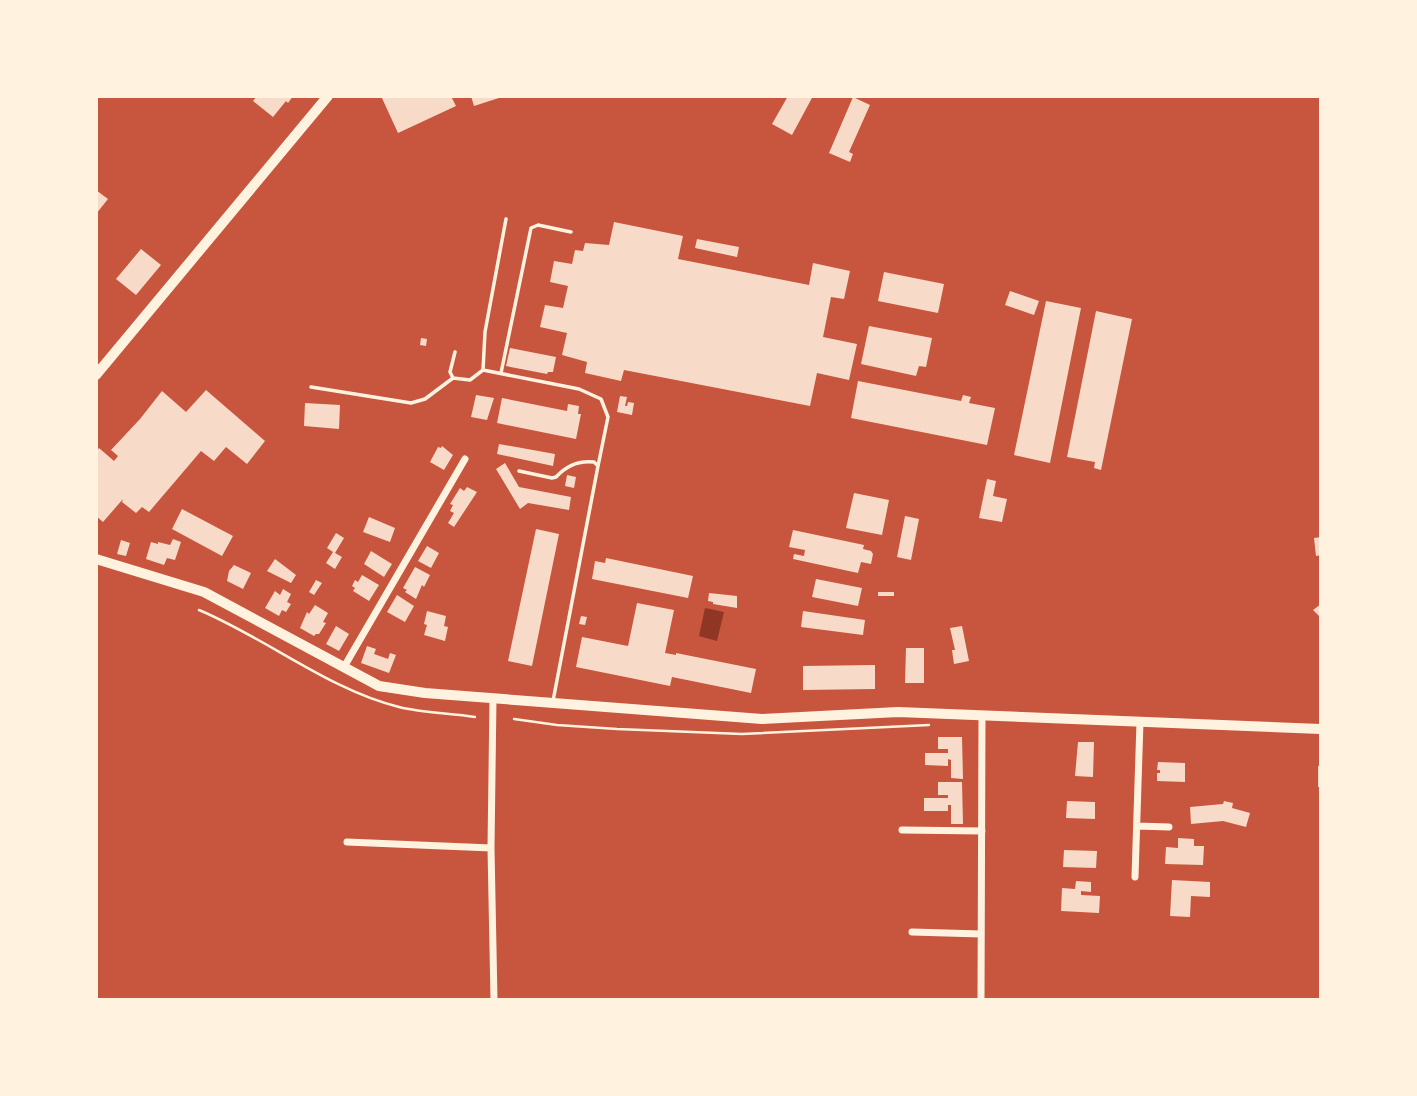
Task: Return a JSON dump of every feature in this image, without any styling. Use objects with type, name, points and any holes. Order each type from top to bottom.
[{"type":"street","points":[[96,375],[328,96]]},
{"type":"street","points":[[344,667],[465,459]]},
{"type":"street","points":[[96,559],[204,592],[379,686],[425,693],[762,719],[898,712],[1321,729]]},
{"type":"street","points":[[493,698],[491,848],[494,1000]]},
{"type":"street","points":[[981,1000],[982,715]]},
{"type":"street","points":[[1135,877],[1140,722]]},
{"type":"street","points":[[1138,826],[1169,827]]},
{"type":"street","points":[[902,830],[982,831]]},
{"type":"street","points":[[347,842],[491,848]]},
{"type":"street","points":[[912,932],[981,934]]},
{"type":"lane","points":[[483,370],[485,332],[506,219]]},
{"type":"lane","points":[[501,373],[531,228],[538,225],[571,232]]},
{"type":"lane","points":[[453,378],[450,372],[455,352]]},
{"type":"lane","points":[[312,387],[411,403],[425,398],[453,378],[470,380],[483,370],[579,389],[601,399],[608,417],[553,703]]},
{"type":"lane","points":[[519,471],[552,478],[562,469],[578,462],[594,462],[598,466]]},
{"type":"path","points":[[514,719],[617,729],[742,734],[930,725]]},
{"type":"shaded area","points":[[705,608],[724,612],[717,641],[699,636]]},
{"type":"building","points":[[257,96],[293,96],[273,117],[253,101]]},
{"type":"building","points":[[381,96],[451,96],[456,106],[398,133]]},
{"type":"building","points":[[471,96],[502,96],[502,97],[474,106]]},
{"type":"building","points":[[788,96],[813,96],[792,135],[772,124]]},
{"type":"building","points":[[853,97],[870,105],[849,152],[853,154],[850,162],[829,153]]},
{"type":"building","points":[[96,190],[108,199],[96,214]]},
{"type":"building","points":[[614,222],[683,236],[678,259],[809,285],[813,263],[850,271],[844,299],[831,297],[823,337],[857,344],[849,380],[817,373],[810,406],[624,370],[621,381],[585,373],[587,362],[562,355],[567,333],[540,327],[545,305],[563,308],[568,286],[550,282],[554,261],[572,264],[575,250],[583,251],[585,243],[609,245]]},
{"type":"building","points":[[697,239],[739,247],[737,257],[695,248]]},
{"type":"building","points":[[141,249],[161,265],[136,295],[116,279]]},
{"type":"building","points":[[884,272],[944,284],[938,313],[878,301]]},
{"type":"building","points":[[1010,291],[1039,301],[1034,315],[1005,305]]},
{"type":"building","points":[[1046,301],[1081,308],[1050,463],[1014,455]]},
{"type":"building","points":[[1096,311],[1132,319],[1101,470],[1094,468],[1095,462],[1067,457]]},
{"type":"building","points":[[869,326],[932,338],[926,367],[919,366],[916,376],[861,364]]},
{"type":"building","points":[[421,338],[427,339],[426,346],[420,345]]},
{"type":"building","points":[[510,348],[556,357],[553,372],[547,374],[506,366]]},
{"type":"building","points":[[858,381],[961,401],[963,395],[971,397],[969,403],[995,408],[987,445],[851,418]]},
{"type":"building","points":[[206,390],[265,441],[247,464],[226,447],[214,461],[201,451],[149,512],[142,507],[136,513],[122,502],[123,499],[103,522],[96,516],[96,452],[99,448],[114,461],[118,456],[111,450],[162,391],[186,412]]},
{"type":"building","points":[[476,395],[494,398],[487,420],[471,417]]},
{"type":"building","points":[[620,396],[627,397],[625,406],[628,402],[634,403],[632,415],[617,412]]},
{"type":"building","points":[[502,398],[567,411],[568,404],[579,406],[578,414],[581,414],[576,439],[497,423]]},
{"type":"building","points":[[305,403],[340,405],[339,429],[304,426]]},
{"type":"building","points":[[499,444],[555,454],[553,466],[497,454]]},
{"type":"building","points":[[442,446],[453,455],[444,470],[430,462],[438,447]]},
{"type":"building","points":[[505,463],[519,487],[571,497],[569,510],[528,503],[520,509],[496,469]]},
{"type":"building","points":[[567,475],[576,477],[574,488],[565,486]]},
{"type":"building","points":[[987,479],[996,481],[993,496],[1007,499],[1002,522],[979,518]]},
{"type":"building","points":[[467,487],[477,492],[454,527],[448,523],[454,513],[450,511],[453,505],[450,504],[460,488],[464,491]]},
{"type":"building","points":[[854,493],[889,500],[882,535],[846,528]]},
{"type":"building","points":[[182,509],[233,536],[222,556],[172,529]]},
{"type":"building","points":[[905,516],[919,519],[911,560],[897,557]]},
{"type":"building","points":[[369,517],[395,528],[390,542],[363,532]]},
{"type":"building","points":[[536,529],[559,534],[532,666],[508,661]]},
{"type":"building","points":[[793,530],[864,545],[863,549],[873,554],[871,564],[861,562],[858,573],[793,559],[794,554],[804,556],[805,550],[789,547]]},
{"type":"building","points":[[336,533],[344,538],[335,553],[342,557],[335,569],[326,563],[333,552],[327,548]]},
{"type":"building","points":[[1321,537],[1321,555],[1316,556],[1314,538]]},
{"type":"building","points":[[173,539],[181,542],[175,560],[167,558],[164,565],[146,559],[151,542],[170,545]]},
{"type":"building","points":[[121,540],[130,543],[126,556],[117,554]]},
{"type":"building","points":[[427,546],[439,553],[431,568],[418,561]]},
{"type":"building","points":[[371,551],[392,564],[384,577],[364,564]]},
{"type":"building","points":[[606,558],[693,576],[688,598],[592,579],[595,561],[605,563]]},
{"type":"building","points":[[275,559],[296,575],[291,583],[267,571]]},
{"type":"building","points":[[234,565],[251,573],[243,589],[227,581],[229,571]]},
{"type":"building","points":[[415,567],[430,575],[416,599],[403,588]]},
{"type":"building","points":[[362,575],[379,585],[369,601],[353,591],[355,580],[358,582]]},
{"type":"building","points":[[816,579],[862,588],[858,606],[812,597]]},
{"type":"building","points":[[316,580],[322,583],[314,595],[309,592]]},
{"type":"building","points":[[283,589],[291,594],[287,602],[291,604],[286,612],[282,610],[279,616],[265,608],[275,591],[280,595]]},
{"type":"building","points":[[878,592],[894,592],[894,596],[878,596]]},
{"type":"building","points":[[709,593],[737,596],[737,608],[713,604],[708,601]]},
{"type":"building","points":[[397,595],[414,606],[405,622],[387,612]]},
{"type":"building","points":[[637,603],[674,610],[665,653],[756,669],[751,693],[672,677],[670,686],[576,667],[582,637],[628,646]]},
{"type":"building","points":[[1321,604],[1321,618],[1313,610]]},
{"type":"building","points":[[315,605],[328,613],[323,622],[326,623],[319,634],[314,636],[300,628],[307,612],[309,614]]},
{"type":"building","points":[[427,611],[446,616],[444,626],[448,627],[445,641],[424,635]]},
{"type":"building","points":[[803,611],[865,620],[863,635],[801,627]]},
{"type":"building","points":[[581,616],[587,617],[585,625],[579,624]]},
{"type":"building","points":[[336,626],[349,634],[339,651],[326,644]]},
{"type":"building","points":[[962,626],[969,661],[954,664],[952,650],[955,650],[950,628]]},
{"type":"building","points":[[367,646],[376,649],[374,654],[388,659],[390,653],[396,655],[389,673],[361,663]]},
{"type":"building","points":[[906,648],[924,648],[924,683],[905,683]]},
{"type":"building","points":[[875,665],[875,689],[803,690],[803,666]]},
{"type":"building","points":[[938,737],[962,737],[963,779],[951,778],[951,760],[948,759],[948,766],[925,765],[925,753],[948,753],[948,749],[938,749]]},
{"type":"building","points":[[1078,742],[1094,742],[1093,777],[1075,776]]},
{"type":"building","points":[[1158,762],[1185,763],[1185,782],[1157,781],[1157,773],[1160,773],[1160,770],[1157,770]]},
{"type":"building","points":[[1318,766],[1321,766],[1321,787],[1318,787]]},
{"type":"building","points":[[938,782],[962,782],[963,824],[951,824],[951,805],[948,805],[948,811],[924,811],[924,798],[948,798],[948,795],[938,795]]},
{"type":"building","points":[[1067,801],[1095,802],[1095,819],[1066,818]]},
{"type":"building","points":[[1224,801],[1233,803],[1232,808],[1250,813],[1246,827],[1223,821],[1191,824],[1190,807],[1223,804]]},
{"type":"building","points":[[1178,838],[1194,839],[1194,846],[1204,846],[1203,865],[1165,864],[1166,847],[1178,848]]},
{"type":"building","points":[[1064,850],[1097,851],[1096,868],[1063,867]]},
{"type":"building","points":[[1172,880],[1210,882],[1210,897],[1191,896],[1190,917],[1170,916]]},
{"type":"building","points":[[1076,881],[1091,882],[1091,892],[1081,891],[1081,895],[1100,896],[1099,913],[1061,911],[1062,888],[1075,889]]}]
